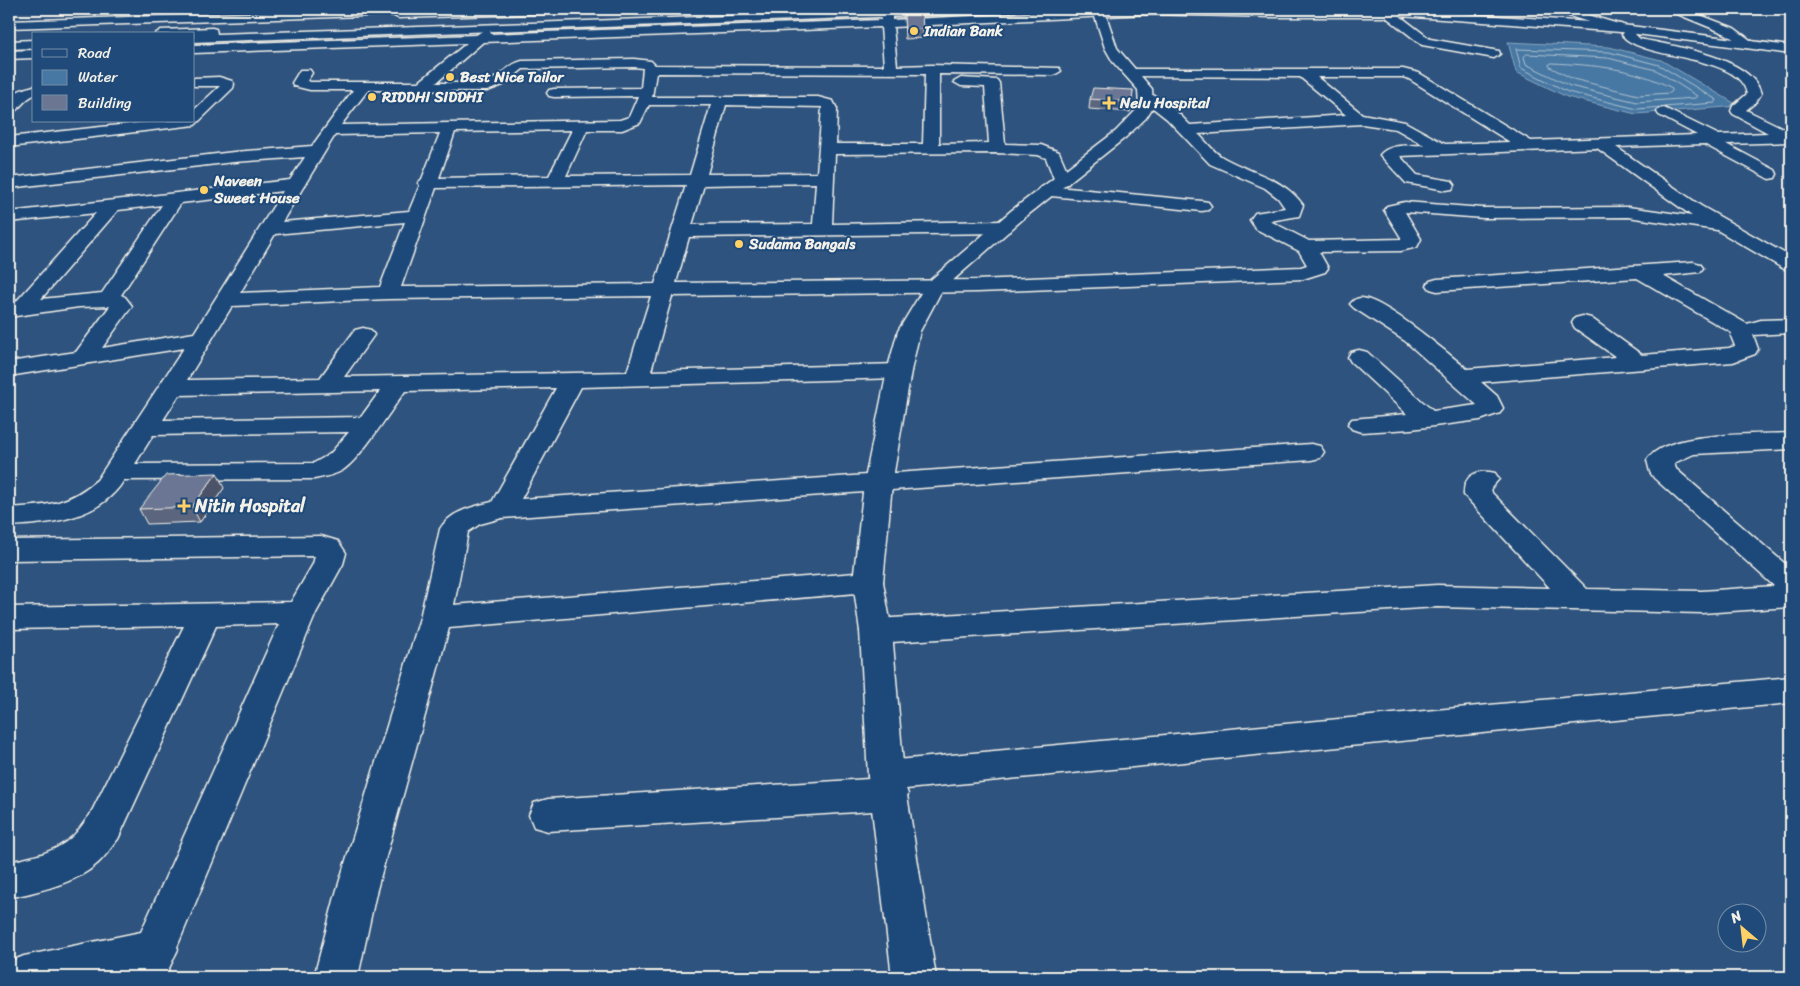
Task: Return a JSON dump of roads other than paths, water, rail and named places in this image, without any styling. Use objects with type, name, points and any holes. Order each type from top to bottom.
[{"type":"main road","points":[[70,23],[92,9]]},
{"type":"main road","points":[[223,17],[236,9]]},
{"type":"main road","points":[[189,32],[396,17],[601,9]]},
{"type":"main road","points":[[9,25],[223,17],[311,11],[357,11],[396,17],[863,9]]},
{"type":"main road","points":[[195,46],[482,38],[886,19],[1013,9]]},
{"type":"main road","points":[[195,45],[209,38],[491,28],[886,19],[1103,19],[1138,11],[1169,9]]},
{"type":"main road","points":[[1557,9],[1626,29]]},
{"type":"main road","points":[[1674,9],[1730,32],[1751,45]]},
{"type":"main road","points":[[1138,11],[1272,14],[1432,12],[1626,29],[1791,50]]},
{"type":"main road","points":[[1387,12],[1426,42],[1494,54]]},
{"type":"main road","points":[[886,19],[891,69]]},
{"type":"main road","points":[[914,977],[887,785],[876,630],[868,582],[878,484],[899,371],[909,331],[934,287],[1003,227],[1121,134],[1141,115],[1146,107],[1145,89],[1111,48],[1103,19]]},
{"type":"main road","points":[[422,87],[482,38],[491,28]]},
{"type":"main road","points":[[1626,29],[1628,36],[1636,42],[1715,62],[1742,75],[1749,80],[1754,94],[1751,100],[1738,109],[1738,111],[1785,138]]},
{"type":"main road","points":[[9,39],[32,38]]},
{"type":"main road","points":[[9,45],[32,44]]},
{"type":"main road","points":[[9,55],[32,54]]},
{"type":"main road","points":[[305,73],[298,81],[302,85],[422,87],[493,86],[500,83],[513,68],[522,66],[634,63],[649,65],[650,69],[645,96],[635,120],[614,126],[330,130]]},
{"type":"main road","points":[[650,69],[891,69],[932,76],[993,77],[1054,71]]},
{"type":"main road","points":[[1302,72],[1362,119]]},
{"type":"main road","points":[[1131,73],[1395,72],[1409,74],[1528,146]]},
{"type":"main road","points":[[931,147],[932,76]]},
{"type":"main road","points":[[993,77],[996,148]]},
{"type":"main road","points":[[195,82],[219,81],[227,84],[226,88],[195,117]]},
{"type":"main road","points":[[9,517],[59,513],[77,508],[94,498],[107,486],[171,388],[316,151],[363,87]]},
{"type":"main road","points":[[9,110],[21,95],[32,91]]},
{"type":"main road","points":[[554,93],[720,101],[824,102],[828,104],[830,109],[822,229]]},
{"type":"main road","points":[[1146,98],[1162,107],[1216,161],[1262,180],[1284,194],[1294,205],[1294,212],[1261,217],[1259,220],[1268,228],[1306,247],[1401,245],[1410,243],[1412,239],[1393,210],[1405,207],[1483,213],[1628,212],[1725,226]]},
{"type":"main road","points":[[637,379],[720,101]]},
{"type":"main road","points":[[1664,112],[1769,174]]},
{"type":"main road","points":[[1187,130],[1299,124],[1322,120],[1362,119],[1400,125],[1442,149]]},
{"type":"main road","points":[[65,136],[81,122]]},
{"type":"main road","points":[[9,142],[183,122]]},
{"type":"main road","points":[[140,168],[190,122]]},
{"type":"main road","points":[[555,181],[581,127]]},
{"type":"main road","points":[[388,293],[449,129]]},
{"type":"main road","points":[[1446,185],[1412,178],[1388,154],[1397,151],[1442,149],[1785,138]]},
{"type":"main road","points":[[1600,143],[1667,191],[1791,265]]},
{"type":"main road","points":[[826,149],[931,147],[1041,150],[1049,152],[1053,156],[1054,186]]},
{"type":"main road","points":[[9,183],[234,157],[316,151]]},
{"type":"main road","points":[[427,184],[826,178]]},
{"type":"main road","points":[[9,218],[296,185]]},
{"type":"main road","points":[[1054,186],[1202,206]]},
{"type":"main road","points":[[108,299],[174,200]]},
{"type":"main road","points":[[15,310],[111,207]]},
{"type":"main road","points":[[269,229],[416,216]]},
{"type":"main road","points":[[680,231],[1003,227]]},
{"type":"main road","points":[[1754,244],[1791,243]]},
{"type":"main road","points":[[225,300],[388,293],[665,288],[934,287],[1303,273],[1314,270],[1318,266],[1306,247]]},
{"type":"main road","points":[[1437,286],[1692,268]]},
{"type":"main road","points":[[1640,271],[1744,331],[1760,327],[1791,326]]},
{"type":"main road","points":[[15,310],[108,299],[118,301],[121,306],[83,358]]},
{"type":"main road","points":[[1361,304],[1406,329],[1429,347],[1488,401],[1491,408],[1480,413],[1361,424]]},
{"type":"main road","points":[[1583,323],[1638,363]]},
{"type":"main road","points":[[1460,377],[1734,355],[1747,349],[1742,336],[1744,331]]},
{"type":"main road","points":[[326,386],[363,334]]},
{"type":"main road","points":[[9,369],[201,339]]},
{"type":"main road","points":[[1359,357],[1427,419]]},
{"type":"main road","points":[[171,388],[572,381],[899,371]]},
{"type":"main road","points":[[502,509],[572,381]]},
{"type":"main road","points":[[116,472],[314,471],[330,467],[339,461],[398,384]]},
{"type":"main road","points":[[145,428],[368,424]]},
{"type":"main road","points":[[1791,441],[1690,446],[1672,452],[1660,460],[1663,472],[1791,585]]},
{"type":"main road","points":[[336,977],[356,893],[436,618],[454,529],[463,520],[475,515],[502,509],[1311,452]]},
{"type":"main road","points":[[1485,479],[1478,484],[1478,495],[1579,599]]},
{"type":"main road","points":[[9,550],[321,546],[328,548],[331,553],[328,564],[300,613],[150,963],[24,977]]},
{"type":"main road","points":[[436,618],[868,582]]},
{"type":"main road","points":[[876,630],[1437,596],[1702,602],[1791,596]]},
{"type":"main road","points":[[9,618],[300,613]]},
{"type":"main road","points":[[9,880],[38,874],[64,864],[84,851],[104,827],[206,614]]},
{"type":"main road","points":[[548,815],[887,785],[1791,690]]},
{"type":"water","points":[[1508,42],[1609,47],[1661,60],[1739,106],[1636,114],[1567,97],[1516,72]]},
{"type":"place","name":"Indian Bank","points":[[914,31]]},
{"type":"place","name":"Best Nice Tailor","points":[[450,77]]},
{"type":"place","name":"RIDDHI SIDDHI","points":[[372,97]]},
{"type":"place","name":"Nelu Hospital","points":[[1109,103]]},
{"type":"place","name":"Naveen Sweet House","points":[[204,190]]},
{"type":"place","name":"Sudama Bangals","points":[[739,244]]},
{"type":"place","name":"Nitin Hospital","points":[[184,506]]}]
